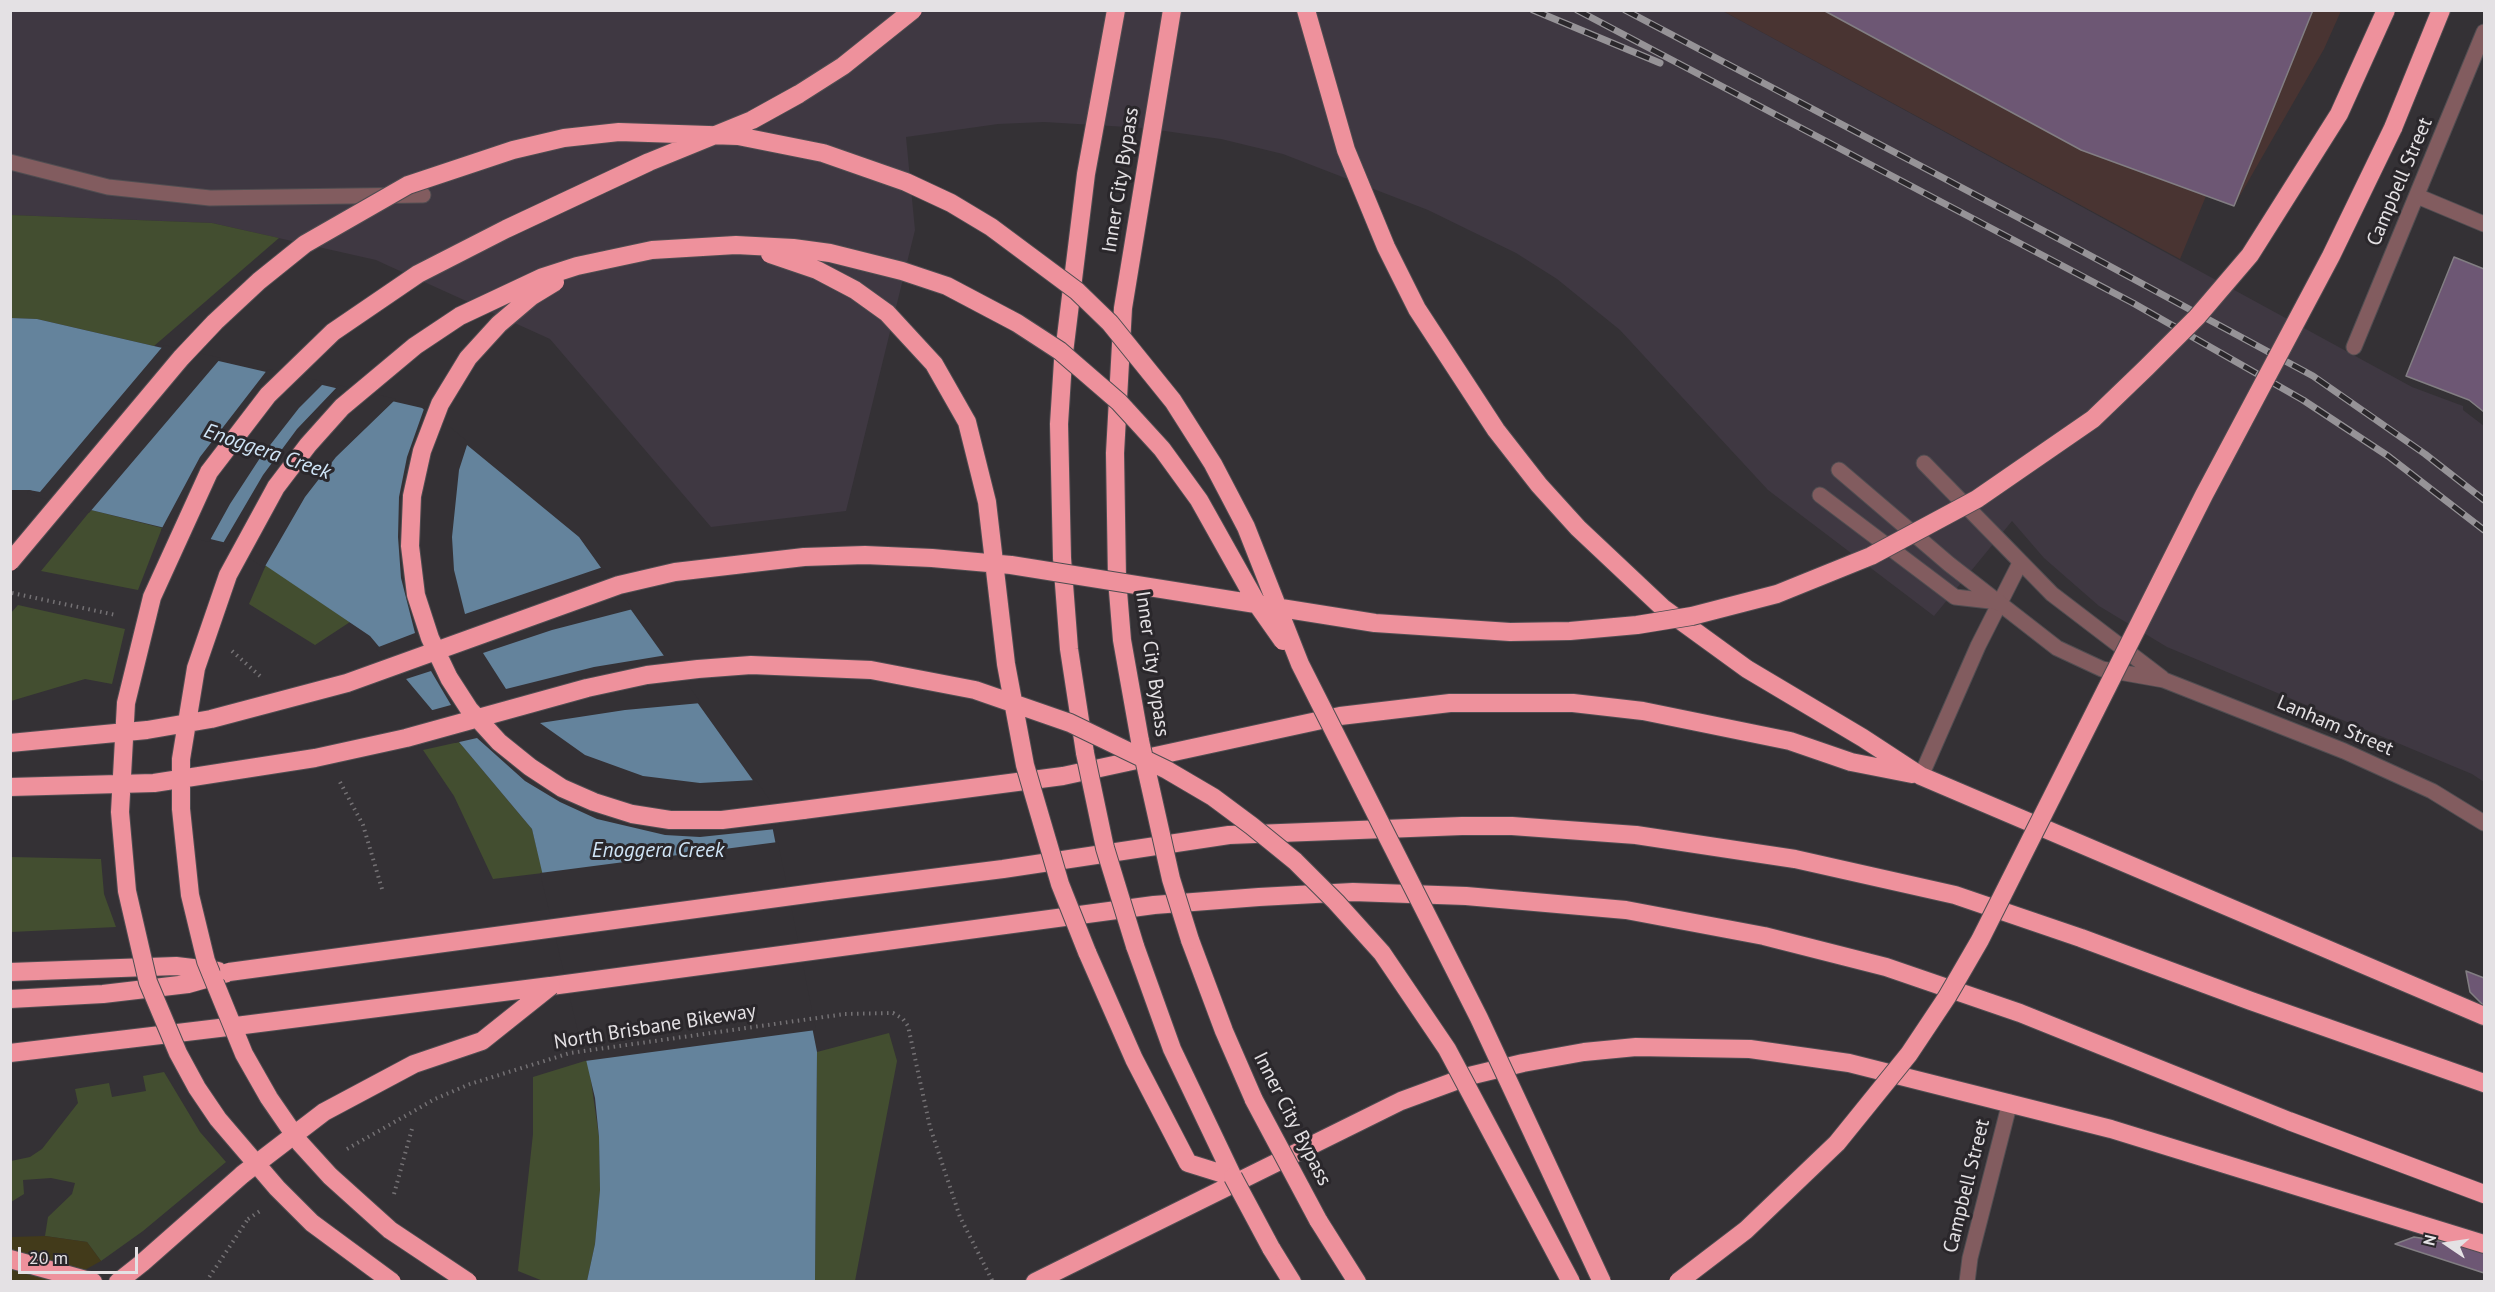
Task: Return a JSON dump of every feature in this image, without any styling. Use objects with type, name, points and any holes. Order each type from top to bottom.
[{"type":"highway","points":[[392,1281],[312,1222],[277,1188],[218,1119],[197,1088],[178,1053],[148,982],[127,891],[120,812],[126,703],[152,597],[209,471],[268,394],[333,332],[417,274],[506,229],[649,162],[752,120],[800,94],[843,66],[913,10]]},
{"type":"highway","name":"Inner City Bypass","points":[[1116,10],[1086,174],[1064,361],[1059,465],[1062,558],[1069,649],[1085,753],[1105,848],[1135,946],[1172,1049],[1207,1124],[1271,1248],[1292,1281]]},
{"type":"highway","name":"Inner City Bypass","points":[[1172,10],[1123,308],[1115,453],[1117,579],[1122,640],[1140,741],[1168,868],[1190,940],[1224,1031],[1254,1100],[1318,1220],[1357,1281]]},
{"type":"highway","points":[[1306,10],[1346,150],[1386,248],[1417,309],[1496,430],[1539,485],[1586,536],[1663,608],[1747,669],[1863,738],[1921,776],[2484,1016]]},
{"type":"highway","points":[[10,743],[147,730],[272,705],[358,679],[619,585],[687,571],[804,557],[866,555],[1000,564],[1375,624],[1510,632],[1570,631],[1637,625],[1692,616],[1777,594],[1871,556],[1977,499],[2030,465],[2093,418],[2146,368],[2197,317],[2250,255],[2339,114],[2386,10]]},
{"type":"highway","points":[[1678,1281],[1746,1230],[1837,1143],[1909,1054],[1947,997],[1980,940],[2204,495],[2331,256],[2393,128],[2441,10]]},
{"type":"highway","points":[[10,562],[181,358],[215,322],[259,281],[304,244],[408,185],[461,166],[564,138],[619,132],[738,136],[824,153],[906,182],[951,203],[991,227],[1077,291],[1146,365],[1173,401],[1213,464],[1246,528],[1300,664],[1479,1018],[1602,1281]]},
{"type":"highway","points":[[1233,1177],[1188,1163],[1174,1140],[1134,1059],[1060,884],[1025,765],[1006,664],[987,502],[979,463],[967,422],[934,364],[887,313],[855,290],[817,270],[773,254],[727,245],[658,246],[621,254],[591,264],[532,296],[499,324],[468,358],[440,405],[422,451],[412,496],[411,556],[416,595],[430,638],[449,678],[469,709],[499,742],[530,767],[562,788],[594,802],[632,814],[670,820],[723,820],[803,810],[1063,776],[1340,716],[1450,703],[1574,703],[1642,711],[1790,741],[1851,762],[1921,776]]},
{"type":"highway","points":[[468,1281],[390,1230],[330,1176],[300,1143],[269,1098],[244,1054],[206,961],[190,896],[181,809],[181,759],[196,668],[228,575],[253,525],[276,488],[335,414],[415,346],[460,316],[543,277],[578,266],[652,250],[736,245],[821,252],[866,260],[946,286],[1017,323],[1060,351],[1119,402],[1162,449],[1199,500],[1259,607],[1300,664]]},
{"type":"highway","points":[[10,788],[154,783],[315,758],[406,738],[588,688],[647,675],[698,669],[762,665],[871,670],[925,679],[986,694],[1070,723],[1167,770],[1213,797],[1294,861],[1336,902],[1382,953],[1447,1049],[1571,1281]]},
{"type":"highway","points":[[10,999],[104,994],[188,984],[229,972],[1003,869],[1229,835],[1512,826],[1636,836],[1795,859],[1955,895],[2484,1083]]},
{"type":"highway","points":[[10,1053],[551,986],[1154,905],[1353,892],[1466,896],[1626,910],[1764,936],[1886,967],[2020,1013],[2300,1125],[2484,1194]]},
{"type":"highway","points":[[10,972],[176,966],[229,972]]},
{"type":"highway","points":[[118,1281],[142,1263],[243,1174],[324,1112],[414,1064],[482,1041],[551,986]]},
{"type":"highway","points":[[1035,1281],[1401,1101],[1469,1076],[1584,1052],[1636,1047],[1709,1047],[1849,1063],[2010,1102],[2132,1136],[2484,1245]]},
{"type":"highway","points":[[10,1259],[93,1281]]},
{"type":"street","name":"Campbell Street","points":[[2354,347],[2484,32]]},
{"type":"street","points":[[10,162],[108,187],[210,198],[423,195]]},
{"type":"street","points":[[2417,196],[2484,224]]},
{"type":"street","name":"Lanham Street","points":[[1924,464],[2060,601],[2164,680]]},
{"type":"street","name":"Lanham Street","points":[[1839,470],[1949,564],[2057,648],[2102,669],[2164,680],[2354,756],[2432,791],[2484,823]]},
{"type":"street","points":[[1820,495],[1955,597],[1999,602]]},
{"type":"street","points":[[1921,776],[1999,602],[2020,563]]},
{"type":"street","name":"Campbell Street","points":[[1966,1281],[2010,1102]]},
{"type":"path","name":"North Brisbane Bikeway","points":[[345,1150],[424,1105],[470,1084],[570,1053],[844,1014],[893,1013],[903,1019],[908,1026],[933,1138],[960,1216],[993,1281]]},
{"type":"path","points":[[206,1281],[248,1219],[266,1207]]},
{"type":"shaded area","points":[[11,11],[1723,11],[2412,387],[2463,406],[2463,410],[2484,426],[2484,782],[2472,774],[2167,647],[2099,606],[2044,558],[2012,521],[1934,616],[1768,490],[1620,330],[1557,279],[1516,253],[1428,210],[1283,154],[1221,139],[1144,128],[1044,122],[998,124],[906,137],[915,230],[846,511],[711,527],[550,339],[376,260],[212,223],[11,215]]},
{"type":"shaded area","points":[[1723,11],[2341,11],[2324,49],[2234,206],[2206,196],[2180,259]]},
{"type":"green space","points":[[11,215],[212,223],[279,238],[154,346],[37,319],[11,318]]},
{"type":"green space","points":[[91,510],[162,528],[138,590],[41,571]]},
{"type":"green space","points":[[266,565],[350,622],[315,645],[249,604]]},
{"type":"green space","points":[[18,605],[125,629],[112,684],[85,679],[11,701],[10,614]]},
{"type":"green space","points":[[459,742],[532,829],[543,873],[493,879],[454,796],[423,750]]},
{"type":"green space","points":[[11,857],[101,859],[104,894],[116,927],[11,932]]},
{"type":"green space","points":[[889,1033],[897,1061],[855,1281],[815,1282],[817,1052]]},
{"type":"green space","points":[[588,1060],[599,1137],[600,1190],[595,1244],[587,1281],[543,1281],[518,1271],[533,1134],[533,1077]]},
{"type":"green space","points":[[164,1072],[200,1132],[226,1162],[143,1231],[101,1261],[87,1242],[45,1236],[48,1217],[72,1194],[75,1183],[51,1178],[23,1180],[24,1194],[11,1202],[11,1161],[30,1157],[42,1149],[78,1103],[75,1089],[109,1083],[112,1097],[146,1091],[143,1076]]},
{"type":"sand","points":[[45,1236],[87,1242],[101,1261],[65,1281],[11,1282],[11,1237]]},
{"type":"water","name":"Enoggera Creek","points":[[11,318],[37,319],[422,408],[579,537],[767,800],[817,1052],[815,1281],[587,1281],[595,1244],[600,1190],[599,1137],[595,1098],[532,829],[370,636],[235,545],[91,510],[29,490],[11,490]]},
{"type":"pier","points":[[164,345],[221,358],[89,513],[27,493],[29,490],[40,492]]},
{"type":"pier","points":[[268,369],[325,382],[299,408],[260,458],[209,542],[161,530],[200,457]]},
{"type":"pier","points":[[339,385],[396,399],[336,457],[305,497],[264,568],[234,548],[222,545],[263,475],[297,429]]},
{"type":"pier","points":[[425,406],[468,442],[459,470],[452,537],[454,570],[465,614],[603,567],[633,609],[552,630],[483,653],[506,689],[594,667],[667,655],[701,703],[625,710],[540,723],[585,755],[643,776],[700,783],[756,780],[769,799],[776,829],[700,837],[665,835],[597,819],[560,802],[525,781],[477,738],[455,743],[429,711],[451,705],[431,671],[403,680],[376,648],[415,633],[401,578],[398,537],[399,497],[407,457]]},
{"type":"pier","points":[[778,842],[816,1030],[585,1061],[540,873]]},
{"type":"building","points":[[1823,10],[2313,10],[2234,206],[2081,150]]},
{"type":"building","points":[[2454,257],[2484,269],[2484,412],[2469,400],[2406,376]]},
{"type":"building","points":[[2466,971],[2484,978],[2484,1006],[2470,992]]},
{"type":"building","points":[[2414,1237],[2452,1243],[2484,1238],[2484,1273],[2395,1244]]},
{"type":"railway","points":[[1533,10],[1660,63]]},
{"type":"railway","points":[[1577,10],[2133,303],[2303,400],[2388,456],[2484,530]]},
{"type":"railway","points":[[1625,10],[2313,376],[2425,454],[2484,500]]}]
